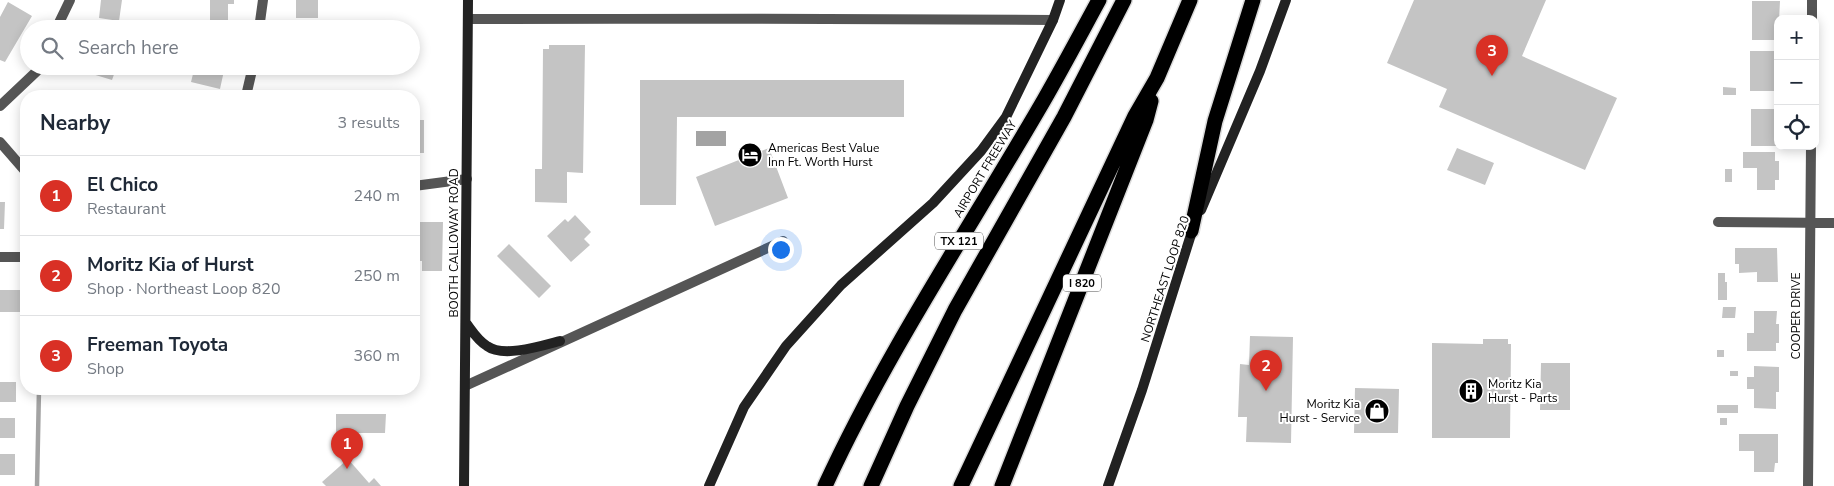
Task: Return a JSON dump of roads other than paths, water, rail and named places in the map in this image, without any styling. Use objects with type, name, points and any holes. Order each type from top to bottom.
[{"type":"highway","name":"AIRPORT FREEWAY","points":[[825,486],[845,442],[916,312],[1044,100],[1099,0]]},
{"type":"highway","points":[[871,486],[907,406],[951,319],[1064,117],[1124,0]]},
{"type":"highway","name":"I 820","points":[[1002,486],[1142,129],[1157,78],[1190,0]]},
{"type":"highway","points":[[1191,231],[1215,121],[1253,0]]},
{"type":"highway","points":[[961,486],[1136,116],[1157,78]]},
{"type":"main road","name":"BOOTH CALLOWAY ROAD","points":[[464,486],[468,0]]},
{"type":"main road","points":[[709,486],[744,408],[786,346],[841,285],[933,203],[981,152],[1006,117],[1053,20],[1060,0]]},
{"type":"main road","name":"NORTHEAST LOOP 820","points":[[1108,486],[1174,292],[1191,231],[1260,71],[1286,0]]},
{"type":"main road","points":[[466,323],[488,348],[497,350],[528,349],[560,341]]},
{"type":"street","points":[[60,20],[70,0]]},
{"type":"street","points":[[261,20],[263,0]]},
{"type":"street","points":[[1812,0],[1812,15]]},
{"type":"street","points":[[468,19],[693,20],[774,18],[1053,20]]},
{"type":"street","points":[[0,106],[33,75]]},
{"type":"street","points":[[247,90],[251,75]]},
{"type":"street","points":[[0,142],[20,165]]},
{"type":"street","name":"COOPER DRIVE","points":[[1808,486],[1810,150]]},
{"type":"street","points":[[420,185],[467,179]]},
{"type":"street","points":[[1718,222],[1834,223]]},
{"type":"street","points":[[465,386],[560,341],[783,241]]},
{"type":"street","points":[[0,257],[20,257]]},
{"type":"waterway","points":[[37,486],[39,395]]},
{"type":"place","name":"Freeman Toyota","points":[[1492,76]]},
{"type":"place","name":"Americas Best Value Inn Ft. Worth Hurst","points":[[750,155]]},
{"type":"place","name":"Moritz Kia of Hurst","points":[[1266,391]]},
{"type":"place","name":"Moritz Kia Hurst - Parts","points":[[1471,391]]},
{"type":"place","name":"Moritz Kia Hurst - Service","points":[[1377,411]]},
{"type":"place","name":"El Chico","points":[[347,469]]}]
